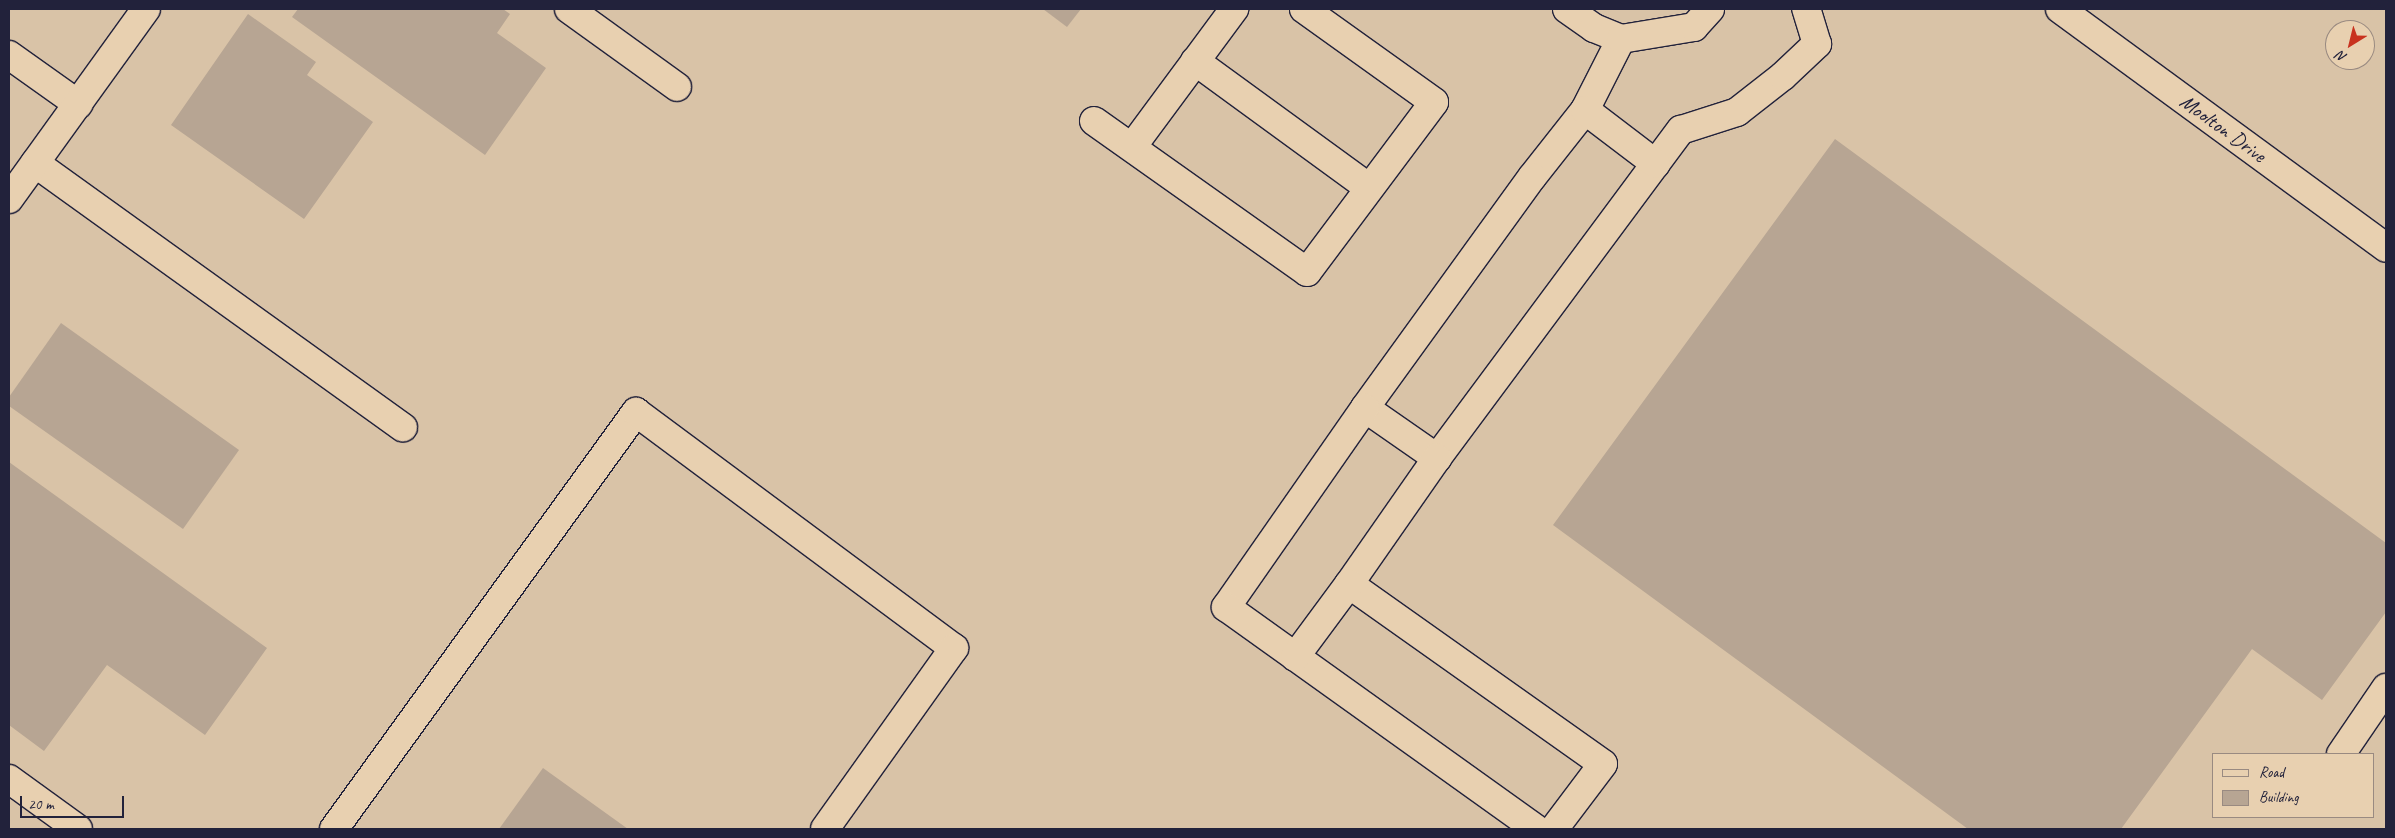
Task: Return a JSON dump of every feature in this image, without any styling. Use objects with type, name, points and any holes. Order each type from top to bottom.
[{"type":"street","points":[[9,199],[146,9]]},
{"type":"street","points":[[569,9],[677,87]]},
{"type":"street","points":[[1132,147],[1234,9]]},
{"type":"street","points":[[1094,121],[1307,272],[1434,102],[1304,9]]},
{"type":"street","points":[[1568,9],[1594,28],[1621,39],[1694,26],[1710,9]]},
{"type":"street","points":[[1296,657],[1437,458],[1681,130],[1737,112],[1783,76],[1817,44],[1806,9]]},
{"type":"street","name":"Moolton Drive","points":[[2060,9],[2386,248]]},
{"type":"street","points":[[1536,829],[1226,607],[1364,408],[1532,177],[1585,110],[1621,39]]},
{"type":"street","points":[[9,55],[78,104]]},
{"type":"street","points":[[1195,61],[1369,188]]},
{"type":"street","points":[[1585,110],[1656,164]]},
{"type":"street","points":[[35,163],[403,427]]},
{"type":"street","points":[[1364,408],[1437,458]]},
{"type":"street","points":[[334,829],[636,412],[954,648],[825,829]]},
{"type":"street","points":[[1349,584],[1603,764],[1554,829]]},
{"type":"street","points":[[2342,753],[2386,688]]},
{"type":"street","points":[[9,779],[78,829]]},
{"type":"shaded area","points":[[9,9],[2386,9],[2386,829],[9,829]]},
{"type":"building","points":[[298,9],[503,9],[510,14],[497,33],[546,68],[485,155],[292,17]]},
{"type":"building","points":[[1043,9],[1081,9],[1067,27]]},
{"type":"building","points":[[248,14],[316,62],[307,75],[373,122],[304,219],[171,125]]},
{"type":"building","points":[[1835,139],[2386,543],[2386,612],[2322,700],[2252,649],[2121,829],[1968,829],[1553,525]]},
{"type":"building","points":[[61,323],[239,450],[183,529],[9,406],[9,397]]},
{"type":"building","points":[[9,462],[267,648],[205,735],[107,665],[44,751],[9,725]]},
{"type":"building","points":[[543,768],[628,829],[499,829]]}]
